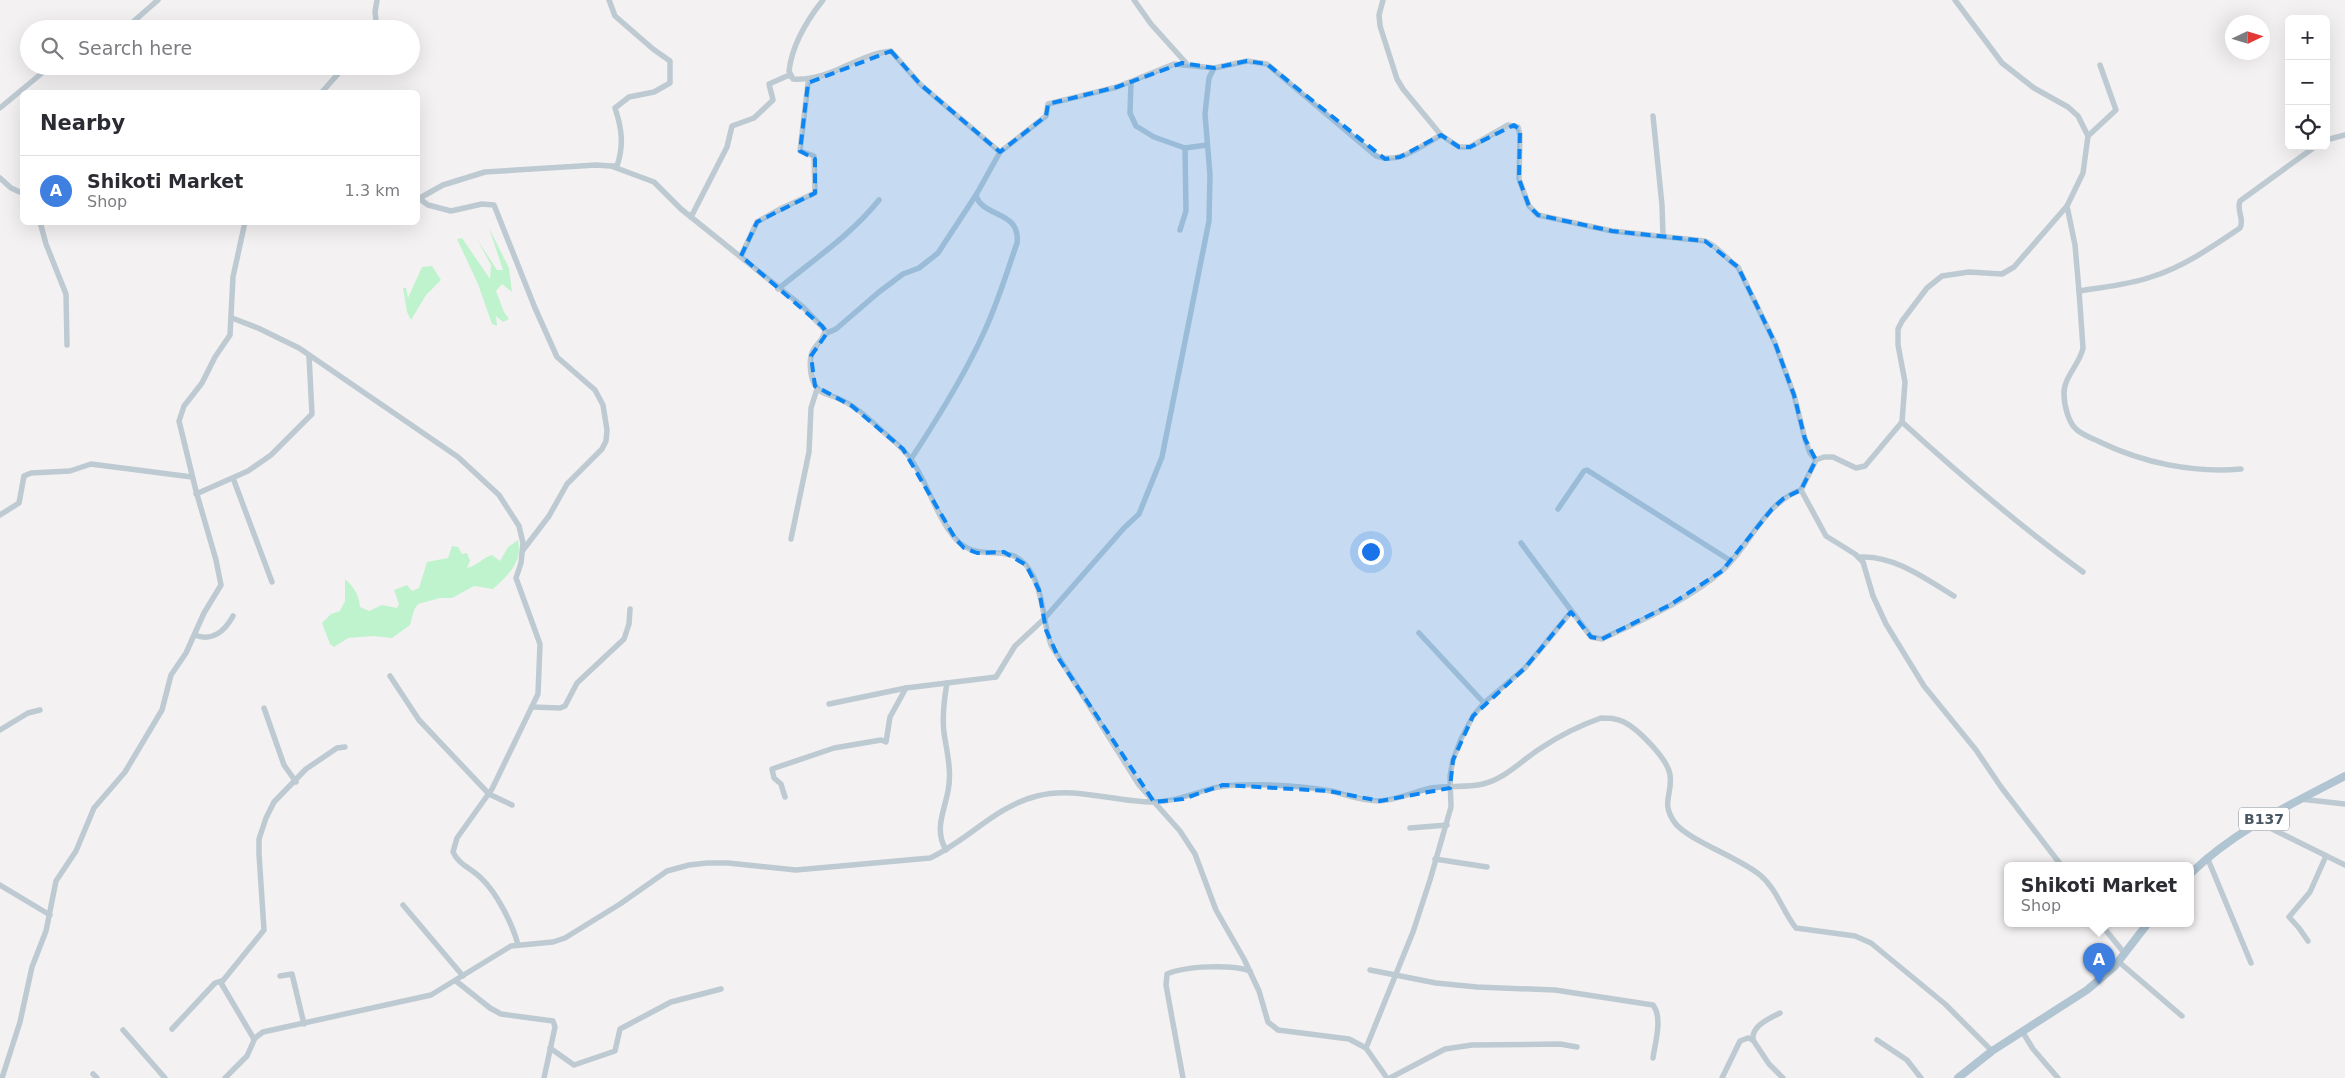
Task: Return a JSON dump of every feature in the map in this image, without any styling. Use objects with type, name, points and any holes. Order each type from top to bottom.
[{"type":"main road","name":"B137","points":[[2194,870],[2207,858],[2258,822],[2345,776]]},
{"type":"main road","points":[[1958,1078],[1992,1051],[2086,990],[2119,962],[2145,927]]},
{"type":"street","points":[[136,20],[158,0]]},
{"type":"street","points":[[376,20],[377,0]]},
{"type":"street","points":[[420,198],[443,185],[485,172],[596,165],[617,166],[622,152],[622,127],[615,108],[629,97],[654,92],[670,82],[670,61],[615,16],[609,0]]},
{"type":"street","points":[[791,76],[790,64],[794,51],[813,12],[823,0]]},
{"type":"street","points":[[1134,0],[1151,24],[1187,64]]},
{"type":"street","points":[[1383,0],[1380,26],[1398,79],[1403,89],[1441,135],[1459,147],[1470,147],[1508,125],[1518,126],[1520,135],[1519,179],[1522,191],[1533,212],[1550,219],[1612,231],[1711,242],[1741,271],[1775,343],[1794,395],[1805,439],[1810,453],[1816,460]]},
{"type":"street","points":[[1522,543],[1591,637],[1602,639],[1670,605],[1722,571],[1772,509],[1784,498],[1801,490],[1816,460],[1824,457],[1833,457],[1856,468],[1865,466],[1902,422],[1905,382],[1898,339],[1902,321],[1927,288],[1942,276],[1969,272],[2002,274],[2014,267],[2067,206],[2083,173],[2088,136],[2078,116],[2068,107],[2034,88],[2002,63],[1955,0]]},
{"type":"street","points":[[740,256],[757,222],[815,193],[814,156],[809,156],[800,151],[808,83],[818,77],[877,53],[892,51],[920,84],[1000,152]]},
{"type":"street","points":[[1441,135],[1400,157],[1385,159],[1376,156],[1267,64],[1247,61],[1214,68],[1174,64],[1131,82],[1048,104],[1046,116],[1000,152],[976,195],[938,253],[919,268],[903,274],[836,329],[825,334],[811,356],[813,382],[817,389],[852,406],[903,449],[911,459],[946,526],[964,548],[977,553],[1004,552],[1017,557],[1026,565],[1039,590],[1051,646],[1139,785],[1180,831],[1195,854],[1216,910],[1250,971],[1259,991],[1268,1022],[1272,1026],[1278,1030],[1349,1039],[1366,1048],[1388,1078],[1445,1049],[1472,1045],[1560,1044],[1578,1047]]},
{"type":"street","points":[[2088,136],[2116,110],[2100,65]]},
{"type":"street","points":[[829,704],[906,688],[996,677],[1015,646],[1044,619],[1124,528],[1139,514],[1162,457],[1209,221],[1210,175],[1206,106],[1209,78],[1214,68]]},
{"type":"street","points":[[22,90],[40,75]]},
{"type":"street","points":[[324,90],[337,75]]},
{"type":"street","points":[[691,217],[728,147],[732,127],[738,122],[754,118],[773,100],[769,84],[787,76],[799,79],[818,77]]},
{"type":"street","points":[[1131,82],[1129,101],[1134,124],[1154,137],[1185,148],[1207,145]]},
{"type":"street","points":[[0,108],[20,91]]},
{"type":"street","points":[[1653,116],[1662,205],[1663,236]]},
{"type":"street","points":[[2330,139],[2345,135]]},
{"type":"street","points":[[1180,230],[1186,211],[1185,148]]},
{"type":"street","points":[[2079,290],[2151,278],[2173,269],[2204,252],[2240,228],[2242,221],[2238,207],[2240,201],[2310,150]]},
{"type":"street","points":[[611,166],[654,182],[691,217],[818,321],[825,330],[825,334]]},
{"type":"street","points":[[0,178],[11,188],[20,192]]},
{"type":"street","points":[[911,459],[932,428],[974,354],[986,328],[1017,243],[1018,236],[1011,221],[986,207],[977,200],[976,195]]},
{"type":"street","points":[[420,200],[428,205],[451,211],[482,204],[494,205],[535,308],[557,357],[595,390],[603,405],[607,430],[606,441],[602,449],[567,484],[549,516],[523,550],[516,578],[540,644],[538,694],[488,794],[457,838],[453,852],[456,859],[481,877],[492,891],[513,926],[518,945]]},
{"type":"street","points":[[778,288],[823,251],[844,237],[866,217],[879,200]]},
{"type":"street","points":[[2067,206],[2075,245],[2083,348],[2064,390],[2069,418],[2076,430],[2108,446],[2141,459],[2198,470],[2241,469]]},
{"type":"street","points":[[41,225],[46,244],[66,294],[67,345]]},
{"type":"street","points":[[2,1078],[20,1022],[32,967],[46,931],[56,881],[76,851],[94,808],[125,772],[162,710],[171,675],[195,635],[204,613],[221,585],[216,560],[196,494],[180,425],[181,411],[187,400],[202,383],[215,357],[230,335],[233,277],[244,225]]},
{"type":"street","points":[[232,318],[285,340],[458,457],[499,495],[519,526],[523,550]]},
{"type":"street","points":[[196,494],[248,471],[271,455],[312,414],[309,356]]},
{"type":"street","points":[[791,539],[809,452],[811,408],[817,389]]},
{"type":"street","points":[[1902,422],[1948,464],[2032,535],[2083,572]]},
{"type":"street","points":[[0,515],[18,503],[24,476],[31,472],[58,473],[91,464],[192,477]]},
{"type":"street","points":[[1558,509],[1584,471],[1587,470],[1731,561]]},
{"type":"street","points":[[233,478],[272,582]]},
{"type":"street","points":[[1801,490],[1826,536],[1860,557],[1877,557],[1886,560],[1914,573],[1954,596]]},
{"type":"street","points":[[1860,557],[1886,624],[1924,686],[1976,750],[2001,787],[2059,862]]},
{"type":"street","points":[[532,707],[560,708],[565,706],[577,683],[624,639],[629,624],[630,609]]},
{"type":"street","points":[[1366,1048],[1413,932],[1447,825],[1451,807],[1450,788],[1453,760],[1461,739],[1473,716],[1484,703],[1524,668],[1571,612]]},
{"type":"street","points":[[195,635],[203,638],[214,636],[224,630],[233,616]]},
{"type":"street","points":[[1419,633],[1484,703]]},
{"type":"street","points":[[390,676],[419,720],[488,794],[512,805]]},
{"type":"street","points":[[946,850],[941,839],[940,828],[950,767],[943,718],[947,684]]},
{"type":"street","points":[[785,797],[781,784],[774,778],[772,768],[834,748],[881,740],[886,742],[890,717],[906,688]]},
{"type":"street","points":[[264,708],[284,765],[296,782]]},
{"type":"street","points":[[0,730],[28,713],[40,710]]},
{"type":"street","points":[[226,1078],[247,1056],[254,1038],[263,1032],[431,995],[511,946],[553,942],[565,938],[620,904],[667,871],[689,865],[728,863],[796,870],[930,858],[946,850],[1004,810],[1035,796],[1062,791],[1116,800],[1154,802],[1183,799],[1212,787],[1223,785],[1275,786],[1329,791],[1362,799],[1380,801],[1434,788],[1450,788],[1489,782],[1511,770],[1541,748],[1590,721],[1601,718],[1623,721],[1638,731],[1669,768],[1671,778],[1667,804],[1677,825],[1761,875],[1798,930],[1818,930],[1855,936],[1872,943],[1945,1004],[1992,1051]]},
{"type":"street","points":[[172,1030],[246,954],[264,930],[259,839],[274,802],[320,758],[336,748],[345,747]]},
{"type":"street","points":[[2300,799],[2345,804]]},
{"type":"street","points":[[2258,822],[2345,865]]},
{"type":"street","points":[[1410,828],[1447,825]]},
{"type":"street","points":[[2308,941],[2289,917],[2310,892],[2326,856]]},
{"type":"street","points":[[2207,858],[2251,963]]},
{"type":"street","points":[[1435,859],[1487,867]]},
{"type":"street","points":[[0,885],[50,915]]},
{"type":"street","points":[[403,905],[463,976]]},
{"type":"street","points":[[2103,927],[2125,954]]},
{"type":"street","points":[[2119,962],[2182,1016]]},
{"type":"street","points":[[1184,1078],[1166,985],[1167,974],[1181,970],[1232,966],[1250,971]]},
{"type":"street","points":[[1370,970],[1391,973],[1396,976],[1477,987],[1555,990],[1653,1005],[1657,1010],[1658,1018],[1653,1058]]},
{"type":"street","points":[[280,976],[292,974],[304,1024]]},
{"type":"street","points":[[221,981],[254,1038]]},
{"type":"street","points":[[456,981],[490,1008],[501,1014],[553,1021],[555,1027],[544,1078]]},
{"type":"street","points":[[550,1048],[574,1065],[615,1051],[620,1029],[671,1002],[721,990]]},
{"type":"street","points":[[1752,1040],[1754,1032],[1760,1025],[1780,1013]]},
{"type":"street","points":[[124,1030],[165,1078]]},
{"type":"street","points":[[2022,1031],[2033,1049],[2058,1078]]},
{"type":"street","points":[[1722,1078],[1743,1039],[1752,1040],[1769,1064],[1783,1078]]},
{"type":"street","points":[[1877,1040],[1907,1060],[1920,1078]]},
{"type":"highlighted area","points":[[891,51],[920,84],[1000,152],[1046,116],[1048,104],[1117,87],[1182,63],[1214,68],[1247,61],[1267,64],[1385,159],[1400,157],[1441,135],[1459,147],[1470,147],[1514,125],[1520,130],[1519,179],[1529,206],[1538,215],[1612,231],[1705,241],[1738,267],[1775,343],[1794,395],[1805,439],[1816,460],[1801,490],[1784,498],[1772,509],[1722,571],[1670,605],[1602,639],[1591,637],[1571,612],[1525,668],[1473,716],[1453,760],[1450,788],[1380,801],[1329,791],[1223,785],[1183,799],[1154,802],[1059,659],[1046,630],[1039,590],[1026,565],[1004,552],[977,553],[964,548],[955,538],[903,449],[852,406],[815,386],[811,356],[827,333],[822,326],[741,256],[757,222],[815,193],[815,159],[800,151],[808,83]]},
{"type":"green space","points":[[489,228],[509,268],[512,292],[502,284],[496,291],[504,312],[509,319],[503,322],[496,316],[497,326],[492,324],[478,284],[457,239],[462,238],[490,279],[491,265],[477,239],[497,270],[503,270]]},
{"type":"green space","points":[[432,266],[441,280],[426,295],[411,320],[407,312],[403,288],[406,288],[408,298],[422,267]]},
{"type":"green space","points":[[518,540],[518,555],[513,568],[493,589],[474,586],[452,598],[440,598],[418,604],[414,610],[410,625],[392,638],[374,636],[348,638],[334,647],[330,644],[322,623],[331,614],[340,611],[345,601],[345,579],[356,592],[360,607],[369,611],[382,605],[397,608],[399,604],[394,590],[407,585],[412,591],[419,588],[427,562],[448,558],[452,546],[458,547],[462,554],[467,553],[470,561],[467,568],[492,555],[500,561],[508,547]]},
{"type":"place","name":"Shikoti Market","points":[[2099,984]]}]
